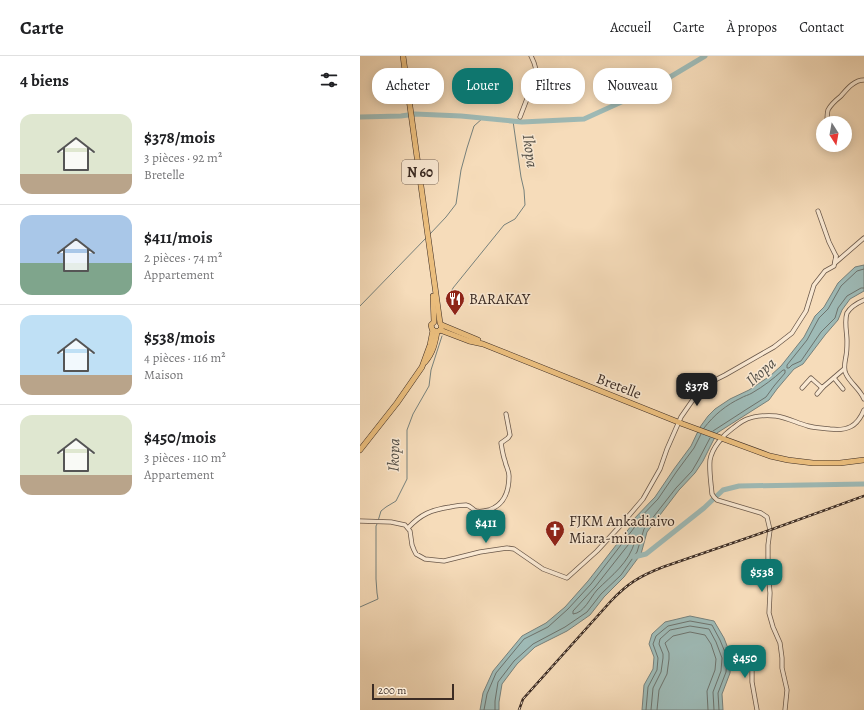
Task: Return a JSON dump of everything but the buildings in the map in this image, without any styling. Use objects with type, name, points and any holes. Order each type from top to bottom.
[{"type":"main road","name":"N 60","points":[[403,56],[434,283]]},
{"type":"main road","points":[[434,283],[434,322],[431,327],[438,328]]},
{"type":"main road","points":[[360,450],[401,397],[433,350],[438,328],[434,283]]},
{"type":"main road","name":"Bretelle","points":[[434,322],[436,321],[438,328],[479,341],[483,344],[681,423],[764,454],[788,460],[821,463],[864,460]]},
{"type":"street","points":[[520,116],[536,73],[531,56]]},
{"type":"street","points":[[827,116],[828,110],[846,89],[861,80],[864,80]]},
{"type":"street","points":[[818,211],[829,242],[836,256],[835,263],[864,238]]},
{"type":"street","points":[[360,521],[391,522],[405,525],[410,531],[412,545],[416,554],[425,559],[444,561],[480,552],[507,548],[514,549],[542,569],[567,578],[597,551],[643,499],[660,469],[687,408],[699,390],[774,347],[792,333],[806,311],[814,285],[825,272],[834,266],[836,256]]},
{"type":"street","points":[[864,300],[852,307],[847,314],[847,346],[844,369],[846,375],[862,394],[864,399]]},
{"type":"street","points":[[816,394],[844,369]]},
{"type":"street","points":[[802,388],[811,378],[823,387]]},
{"type":"street","points":[[834,378],[843,389]]},
{"type":"street","points":[[785,710],[787,690],[782,668],[782,654],[780,643],[769,613],[770,593],[768,545],[770,530],[767,517],[761,513],[717,500],[714,497],[712,494],[710,459],[720,438],[743,421],[755,417],[774,416],[815,427],[844,430],[859,419],[864,410]]},
{"type":"street","points":[[408,528],[415,521],[431,511],[466,505],[470,506],[476,511],[484,511],[496,507],[503,500],[508,489],[509,477],[509,471],[505,463],[501,443],[510,435],[506,414]]},
{"type":"street","points":[[756,648],[757,660],[752,662],[752,682],[756,710]]},
{"type":"water","points":[[864,265],[864,291],[850,299],[842,310],[838,320],[803,364],[794,369],[769,400],[717,433],[703,461],[695,473],[679,490],[647,532],[641,554],[624,577],[604,597],[590,615],[567,631],[535,647],[517,664],[502,684],[499,710],[480,710],[483,693],[493,671],[522,636],[546,623],[565,607],[588,581],[631,526],[632,521],[655,497],[691,446],[700,427],[708,416],[715,409],[730,399],[749,390],[770,376],[781,366],[804,337],[815,316],[824,307],[838,283],[855,267]]},
{"type":"water","points":[[690,616],[714,621],[724,638],[731,656],[730,673],[722,694],[723,710],[642,710],[644,685],[653,669],[654,657],[649,644],[652,634],[665,622]]},
{"type":"waterway","points":[[360,117],[401,116],[415,114],[461,116],[522,122],[584,119],[650,89],[705,56]]},
{"type":"waterway","points":[[430,234],[456,204],[461,170],[467,148],[474,126],[483,118]]},
{"type":"waterway","name":"Ikopa","points":[[448,299],[453,288],[504,225],[515,219],[525,205],[513,121]]},
{"type":"waterway","points":[[360,306],[427,237]]},
{"type":"waterway","name":"Ikopa","points":[[378,521],[381,511],[396,501],[407,479],[407,430],[413,414],[429,386],[431,370],[442,336]]},
{"type":"waterway","name":"Ikopa","points":[[634,557],[646,554],[704,508],[723,490],[739,486],[864,484]]},
{"type":"waterway","name":"Ikopa","points":[[360,607],[378,599],[376,579],[377,524]]},
{"type":"railway","points":[[519,710],[523,699],[611,601],[623,589],[635,581],[663,567],[864,496]]},
{"type":"place","name":"BARAKAY","points":[[455,316]]},
{"type":"place","name":"FJKM Ankadiaivo Miara-mino","points":[[555,547]]}]
